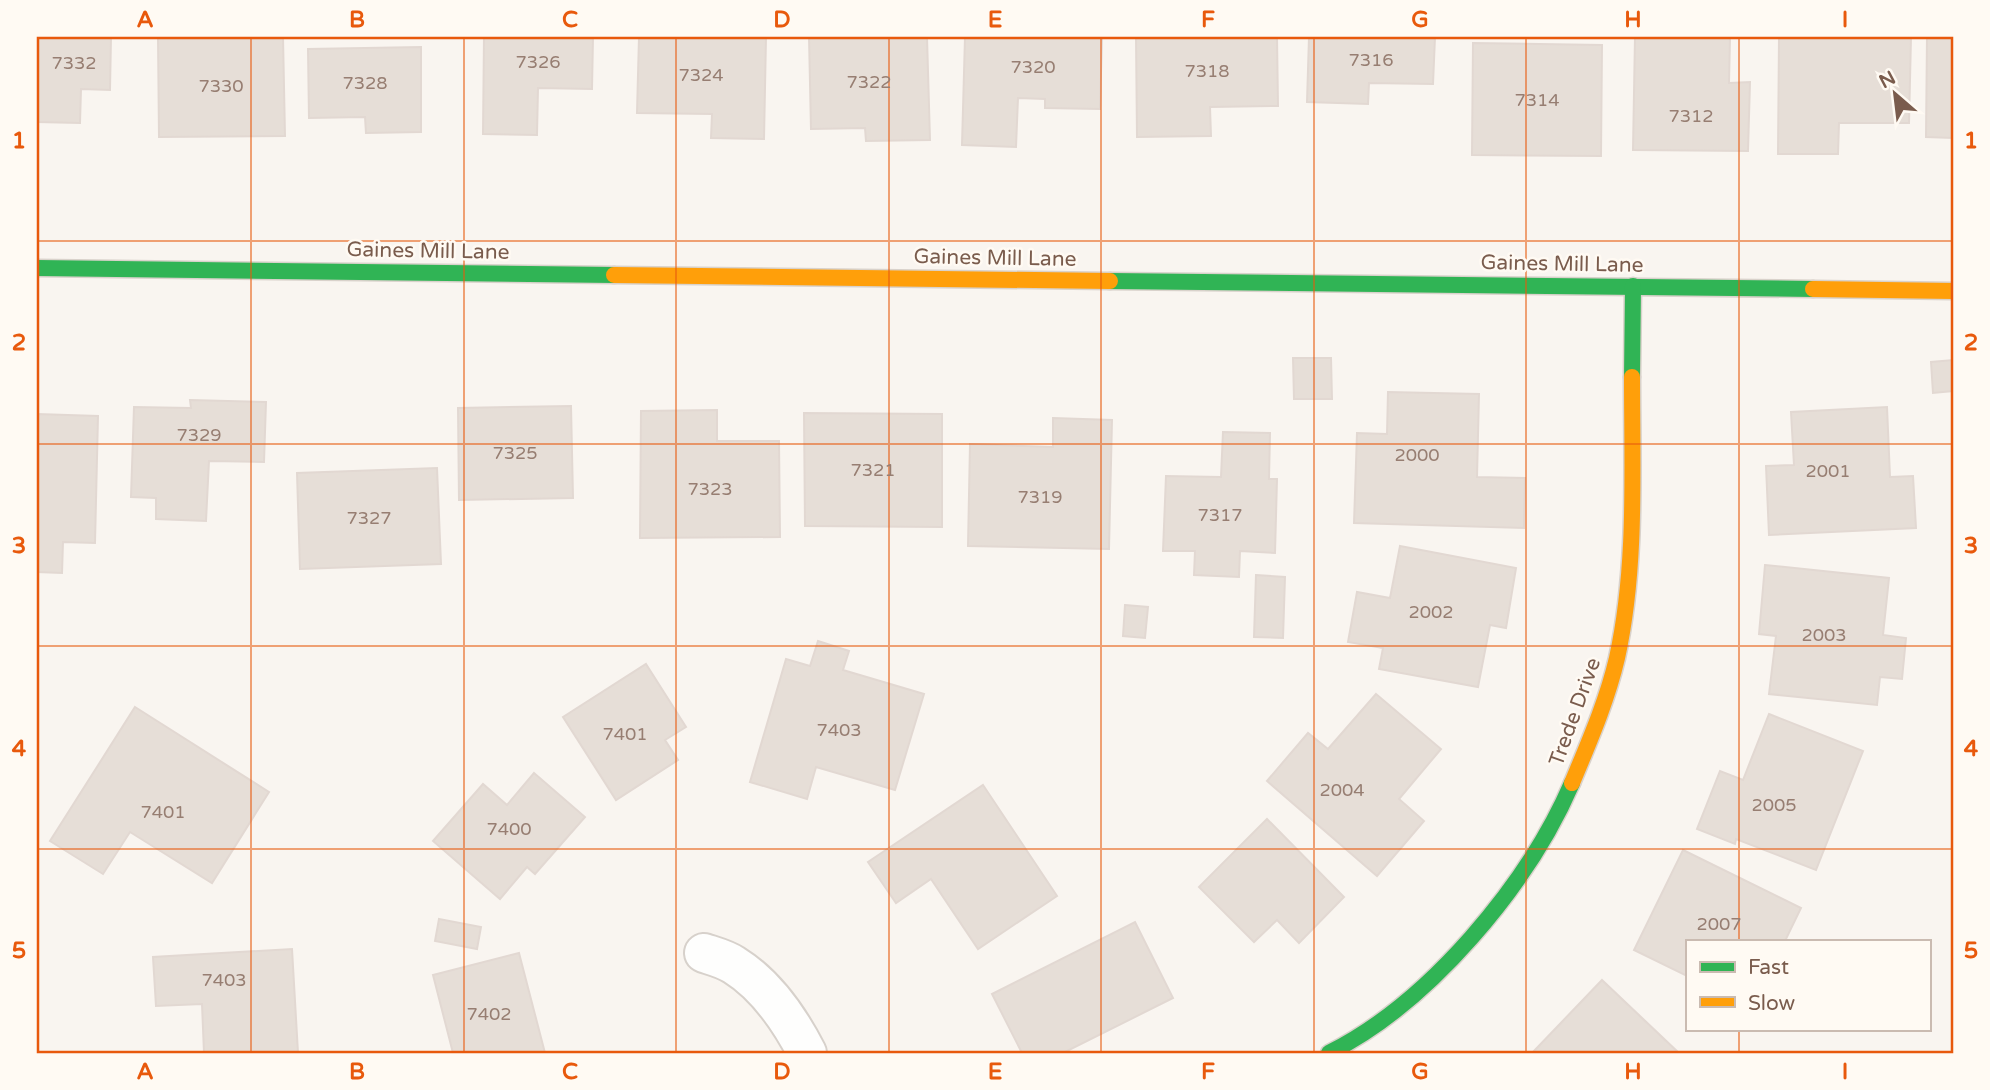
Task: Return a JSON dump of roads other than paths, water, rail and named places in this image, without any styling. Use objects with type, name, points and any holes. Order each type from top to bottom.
[{"type":"street","name":"Gaines Mill Lane","points":[[37,268],[1953,291]]},
{"type":"street","name":"Trede Drive","points":[[1329,1053],[1345,1045],[1416,993],[1483,926],[1527,863],[1565,798],[1594,730],[1617,658],[1631,558],[1633,286]]},
{"type":"street","points":[[704,953],[734,964],[760,987],[793,1025],[807,1053]]}]
